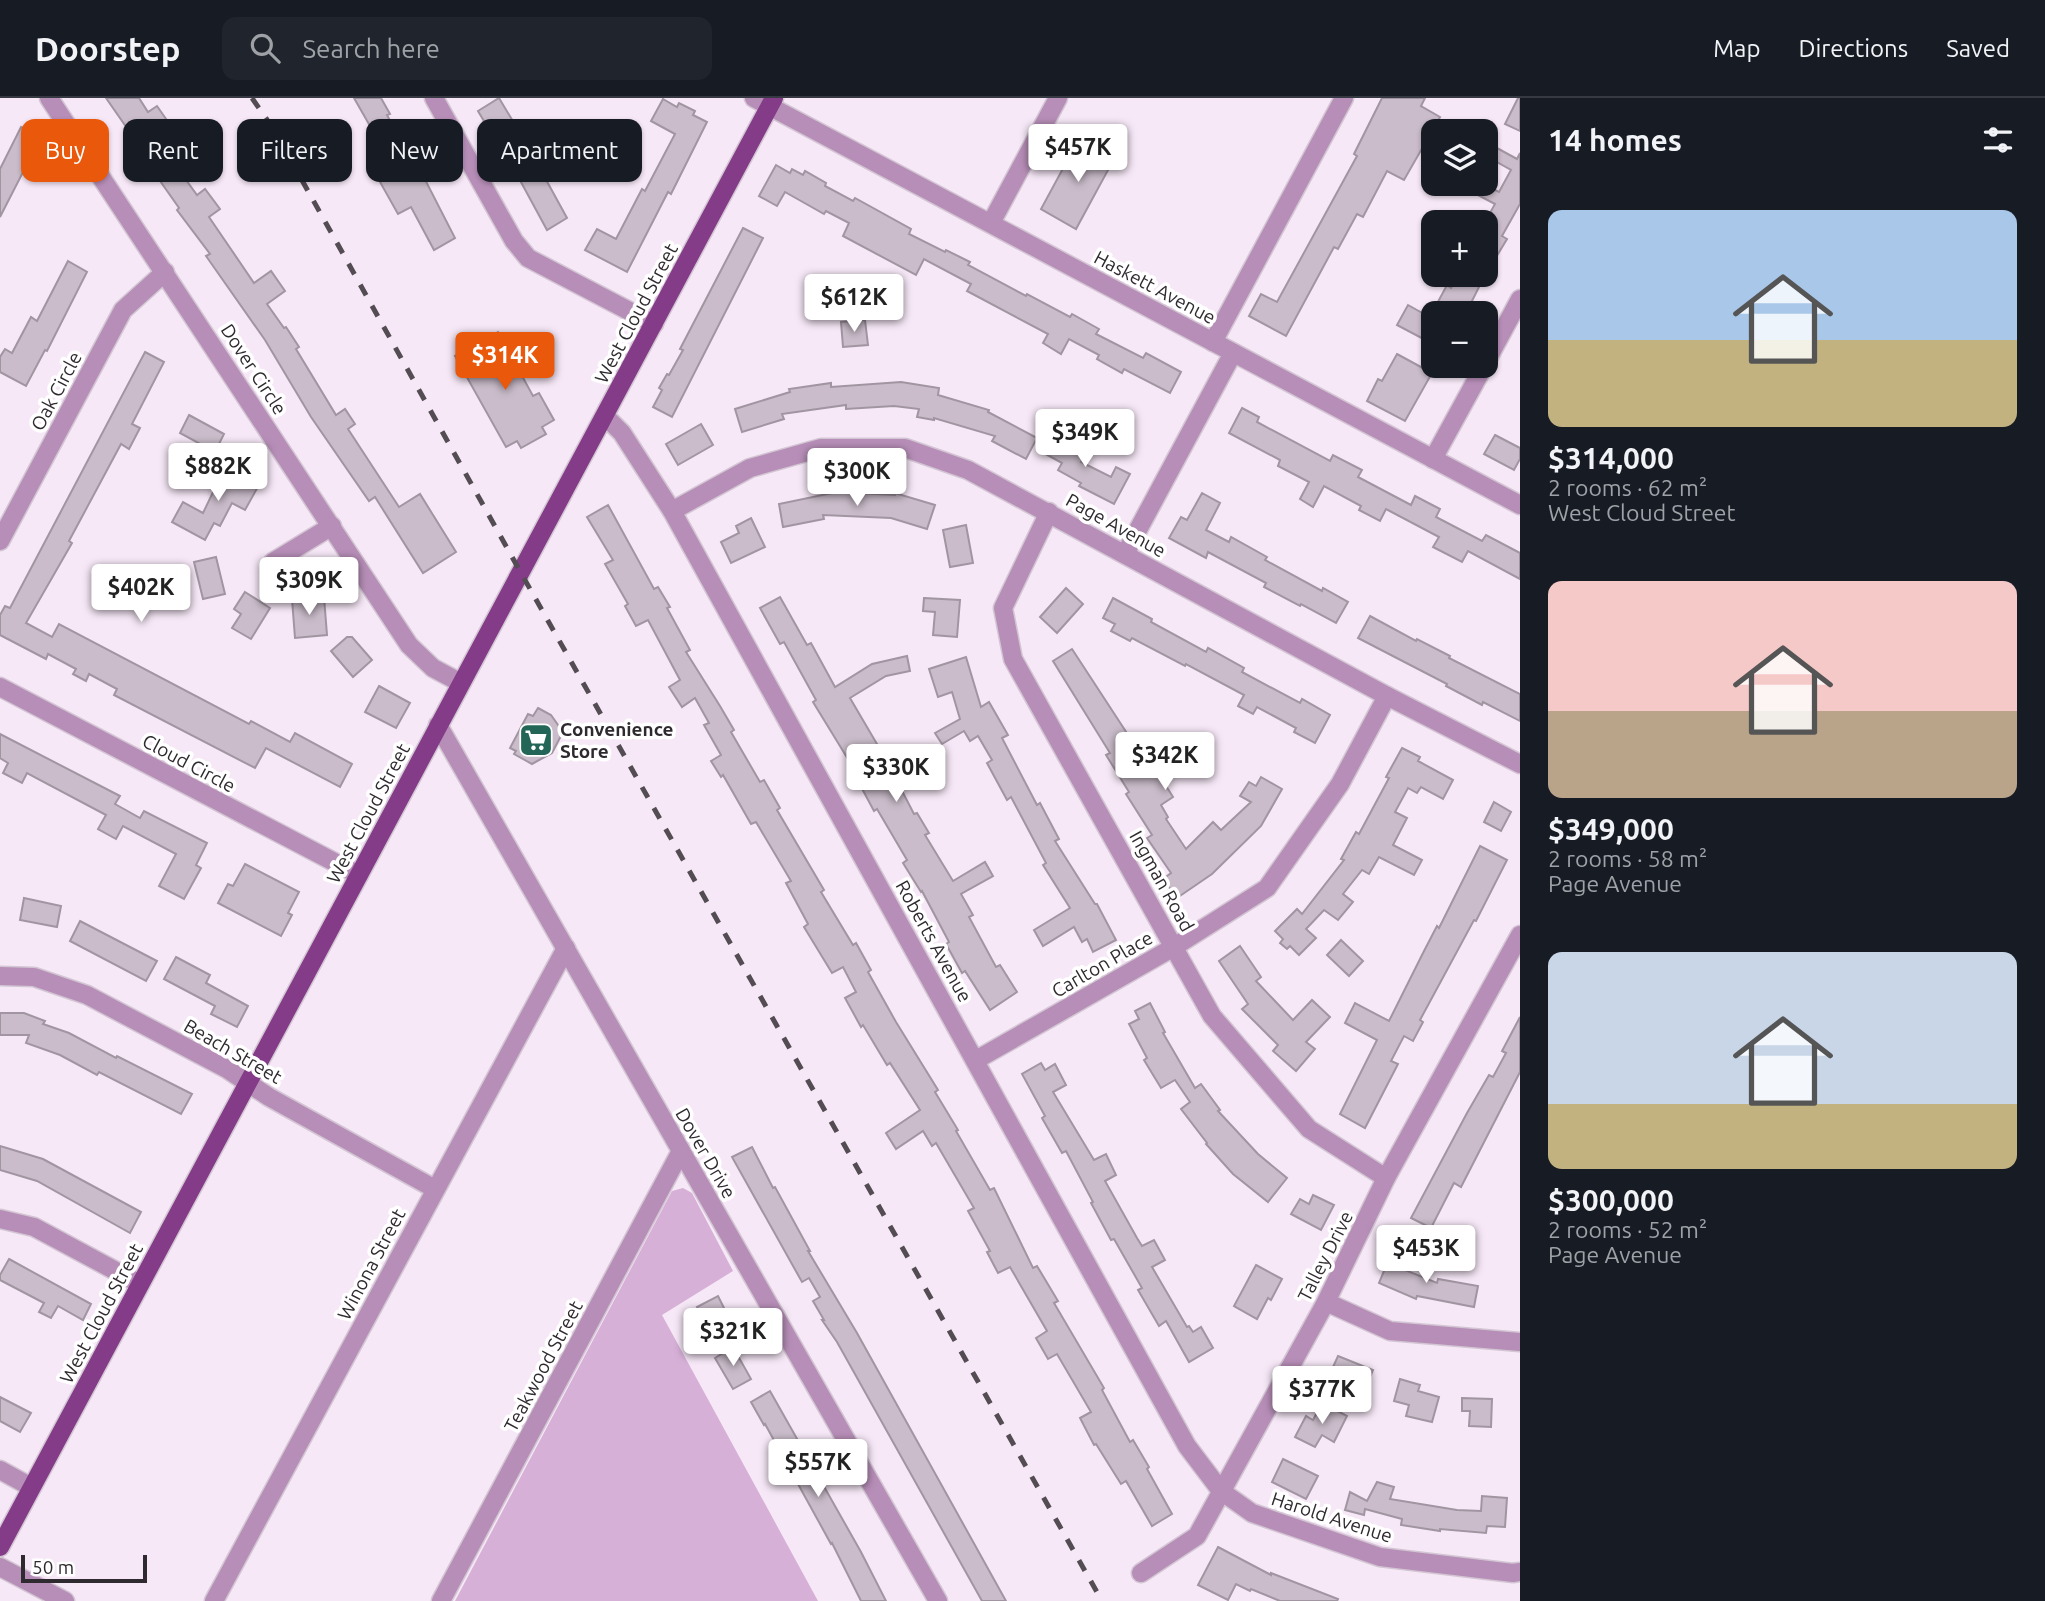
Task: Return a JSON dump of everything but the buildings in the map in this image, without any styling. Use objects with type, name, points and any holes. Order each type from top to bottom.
[{"type":"main road","name":"West Cloud Street","points":[[0,1547],[654,324],[766,101]]},
{"type":"street","name":"Dover Circle","points":[[49,98],[409,645],[433,668],[461,683]]},
{"type":"street","points":[[434,98],[514,241],[528,258],[654,324]]},
{"type":"street","points":[[991,223],[1058,98]]},
{"type":"street","points":[[1213,342],[1344,98]]},
{"type":"street","name":"Haskett Avenue","points":[[766,101],[1520,505]]},
{"type":"street","name":"Oak Circle","points":[[0,541],[123,310],[165,272]]},
{"type":"street","points":[[1498,340],[1520,299]]},
{"type":"street","points":[[1125,554],[1233,353]]},
{"type":"street","points":[[1433,459],[1477,378]]},
{"type":"street","name":"Roberts Avenue","points":[[605,416],[622,433],[672,512],[1187,1446],[1221,1491]]},
{"type":"street","name":"Page Avenue","points":[[672,512],[750,468],[821,448],[905,448],[968,470],[1387,696],[1520,764]]},
{"type":"street","name":"Ingman Road","points":[[1049,512],[1003,608],[1013,659],[1212,1016],[1309,1129],[1386,1178]]},
{"type":"street","points":[[273,562],[332,526]]},
{"type":"street","name":"Cloud Circle","points":[[0,687],[359,875]]},
{"type":"street","name":"Carlton Place","points":[[976,1060],[1174,947],[1267,888],[1340,784],[1387,696]]},
{"type":"street","name":"Dover Drive","points":[[438,725],[937,1601]]},
{"type":"street","name":"Talley Drive","points":[[1141,1573],[1197,1536],[1326,1302],[1386,1178],[1520,935]]},
{"type":"street","name":"Winona Street","points":[[214,1601],[566,948]]},
{"type":"street","name":"Beach Street","points":[[0,975],[34,977],[87,995],[227,1069],[269,1097],[435,1189]]},
{"type":"street","name":"Teakwood Street","points":[[441,1601],[681,1151]]},
{"type":"street","points":[[0,1219],[34,1227],[140,1284]]},
{"type":"street","points":[[1326,1302],[1390,1331],[1520,1342]]},
{"type":"street","points":[[0,1470],[31,1487]]},
{"type":"street","name":"Harold Avenue","points":[[1221,1491],[1252,1513],[1380,1558],[1520,1572]]},
{"type":"street","points":[[0,1567],[65,1601]]},
{"type":"shaded area","points":[[683,1188],[692,1193],[733,1271],[662,1315],[818,1601],[455,1601],[672,1191]]},
{"type":"railway","points":[[252,98],[274,130],[1102,1601]]},
{"type":"place","name":"Convenience Store","points":[[536,740]]}]
